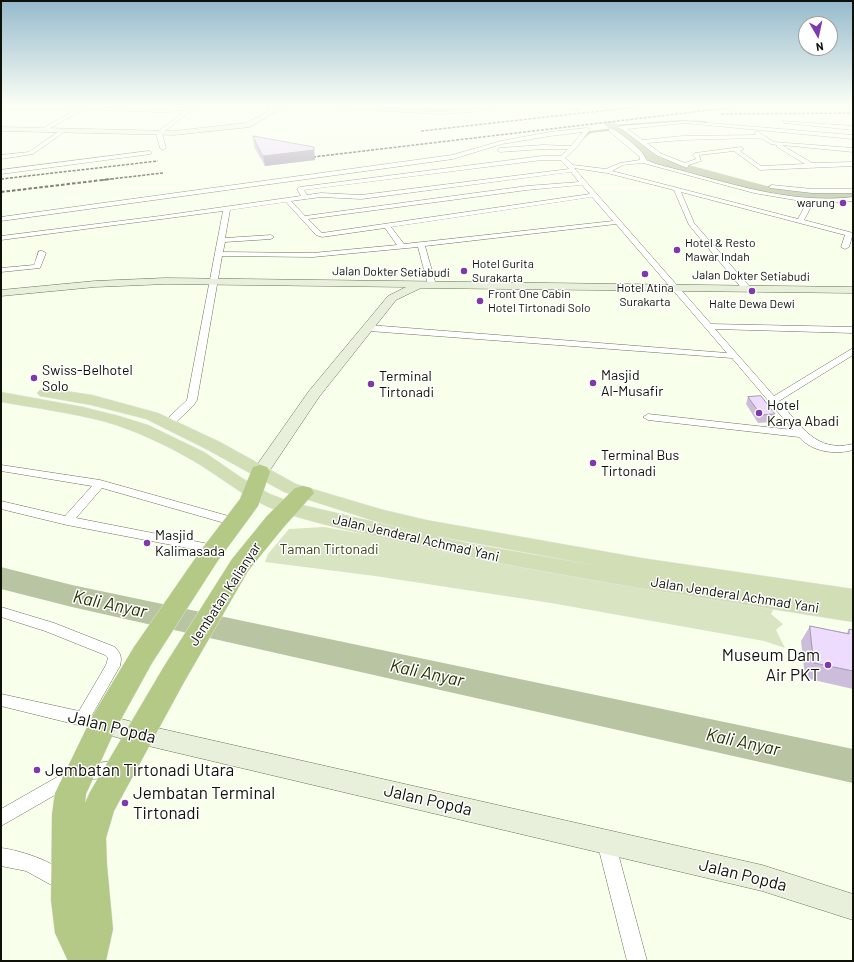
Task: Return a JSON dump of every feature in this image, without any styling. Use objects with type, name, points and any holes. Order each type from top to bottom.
[{"type":"highway","points":[[88,961],[95,930],[79,886],[68,814],[71,793],[79,773],[92,721],[143,655],[211,552],[250,501],[257,482]]},
{"type":"highway","name":"Jembatan Kalianyar","points":[[79,886],[94,821],[101,803],[120,769],[240,565],[266,532],[296,500]]},
{"type":"main road","name":"Jalan Jenderal Achmad Yani","points":[[1,387],[92,400],[152,416],[169,423],[235,457],[257,482]]},
{"type":"main road","name":"Jalan Jenderal Achmad Yani","points":[[1,397],[113,419],[142,429],[198,456],[217,469],[257,482],[296,500],[472,551],[624,578],[853,613]]},
{"type":"main road","points":[[217,469],[235,457]]},
{"type":"main road","name":"Jalan Jenderal Achmad Yani","points":[[296,500],[378,515],[426,527],[640,566],[853,597]]},
{"type":"street","points":[[1,157],[31,154],[34,152]]},
{"type":"street","points":[[474,156],[484,152]]},
{"type":"street","points":[[1,219],[140,203],[453,157],[505,152]]},
{"type":"street","points":[[305,198],[300,189],[542,158],[562,158],[568,152]]},
{"type":"street","points":[[638,152],[643,157],[643,161]]},
{"type":"street","points":[[656,152],[684,165],[697,168]]},
{"type":"street","points":[[684,165],[699,160],[696,155],[697,154],[713,152]]},
{"type":"street","points":[[738,152],[760,168],[853,164]]},
{"type":"street","points":[[788,152],[811,165]]},
{"type":"street","points":[[1,172],[149,153]]},
{"type":"street","points":[[474,156],[484,165]]},
{"type":"street","points":[[562,158],[619,222],[673,288],[802,434],[820,447],[828,449],[853,448]]},
{"type":"street","points":[[608,171],[622,164],[643,161],[748,189],[811,200],[853,199]]},
{"type":"street","points":[[1,238],[288,201],[321,195],[361,197],[571,168],[608,171],[851,235],[845,247]]},
{"type":"street","points":[[305,218],[527,188],[584,183]]},
{"type":"street","points":[[767,186],[801,191],[853,191]]},
{"type":"street","points":[[678,189],[683,205],[692,224],[747,288]]},
{"type":"street","points":[[288,201],[320,235],[595,195]]},
{"type":"street","points":[[800,222],[811,200]]},
{"type":"street","points":[[169,423],[190,404],[192,400],[227,209]]},
{"type":"street","points":[[219,254],[313,255],[421,245],[619,222]]},
{"type":"street","points":[[387,226],[402,247]]},
{"type":"street","points":[[222,240],[271,237]]},
{"type":"street","points":[[421,245],[432,285]]},
{"type":"street","points":[[1,270],[35,267],[37,266],[42,253]]},
{"type":"street","name":"Jalan Dokter Setiabudi","points":[[1,293],[95,284],[146,281],[853,290]]},
{"type":"street","points":[[367,285],[392,298]]},
{"type":"street","points":[[257,482],[298,416],[392,298],[419,285]]},
{"type":"street","points":[[707,326],[853,330]]},
{"type":"street","points":[[369,328],[734,356]]},
{"type":"street","points":[[773,401],[853,351]]},
{"type":"street","points":[[648,417],[802,434]]},
{"type":"street","points":[[1,468],[100,484],[235,522]]},
{"type":"street","points":[[67,521],[100,484]]},
{"type":"street","points":[[1,505],[211,552]]},
{"type":"street","points":[[1,612],[49,627],[110,651],[115,657],[113,666],[92,721]]},
{"type":"street","name":"Jalan Popda","points":[[1,700],[92,721],[140,734],[762,878],[853,906]]},
{"type":"street","points":[[1,818],[79,773],[120,769]]},
{"type":"street","points":[[605,841],[637,961]]},
{"type":"street","points":[[1,857],[13,858],[39,867],[79,886]]},
{"type":"green space","name":"Taman Tirtonadi","points":[[324,527],[775,607],[771,614],[783,624],[776,630],[785,648],[764,641],[551,603],[375,576],[265,562],[268,554],[289,529]]},
{"type":"building","points":[[261,152],[298,152],[263,156]]},
{"type":"building","points":[[761,396],[775,414],[761,415],[748,397]]},
{"type":"building","points":[[810,626],[849,634],[849,629],[853,630],[853,671],[814,663]]},
{"type":"waterway","points":[[645,152],[655,160],[761,189],[790,195],[853,196]]},
{"type":"waterway","name":"Kali Anyar","points":[[1,578],[72,596],[853,766]]},
{"type":"railway","points":[[313,157],[356,152]]},
{"type":"railway","points":[[1,179],[158,161]]},
{"type":"railway","points":[[102,180],[163,173]]},
{"type":"railway","points":[[1,192],[111,179]]},
{"type":"place","name":"warung","points":[[843,203]]},
{"type":"place","name":"Hotel & Resto Mawar Indah","points":[[677,250]]},
{"type":"place","name":"Hotel Gurita Surakarta","points":[[464,271]]},
{"type":"place","name":"Hotel Atina Surakarta","points":[[645,274]]},
{"type":"place","name":"Halte Dewa Dewi","points":[[752,291]]},
{"type":"place","name":"Front One Cabin Hotel Tirtonadi Solo","points":[[480,301]]},
{"type":"place","name":"Swiss-Belhotel Solo","points":[[34,378]]},
{"type":"place","name":"Masjid Al-Musafir","points":[[593,383]]},
{"type":"place","name":"Terminal Tirtonadi","points":[[371,384]]},
{"type":"place","name":"Hotel Karya Abadi","points":[[759,413]]},
{"type":"place","name":"Terminal Bus Tirtonadi","points":[[593,463]]},
{"type":"place","name":"Masjid Kalimasada","points":[[147,543]]},
{"type":"place","name":"Museum Dam Air PKT","points":[[828,665]]},
{"type":"place","name":"Jembatan Tirtonadi Utara","points":[[37,770]]},
{"type":"place","name":"Jembatan Terminal Tirtonadi","points":[[125,803]]}]
